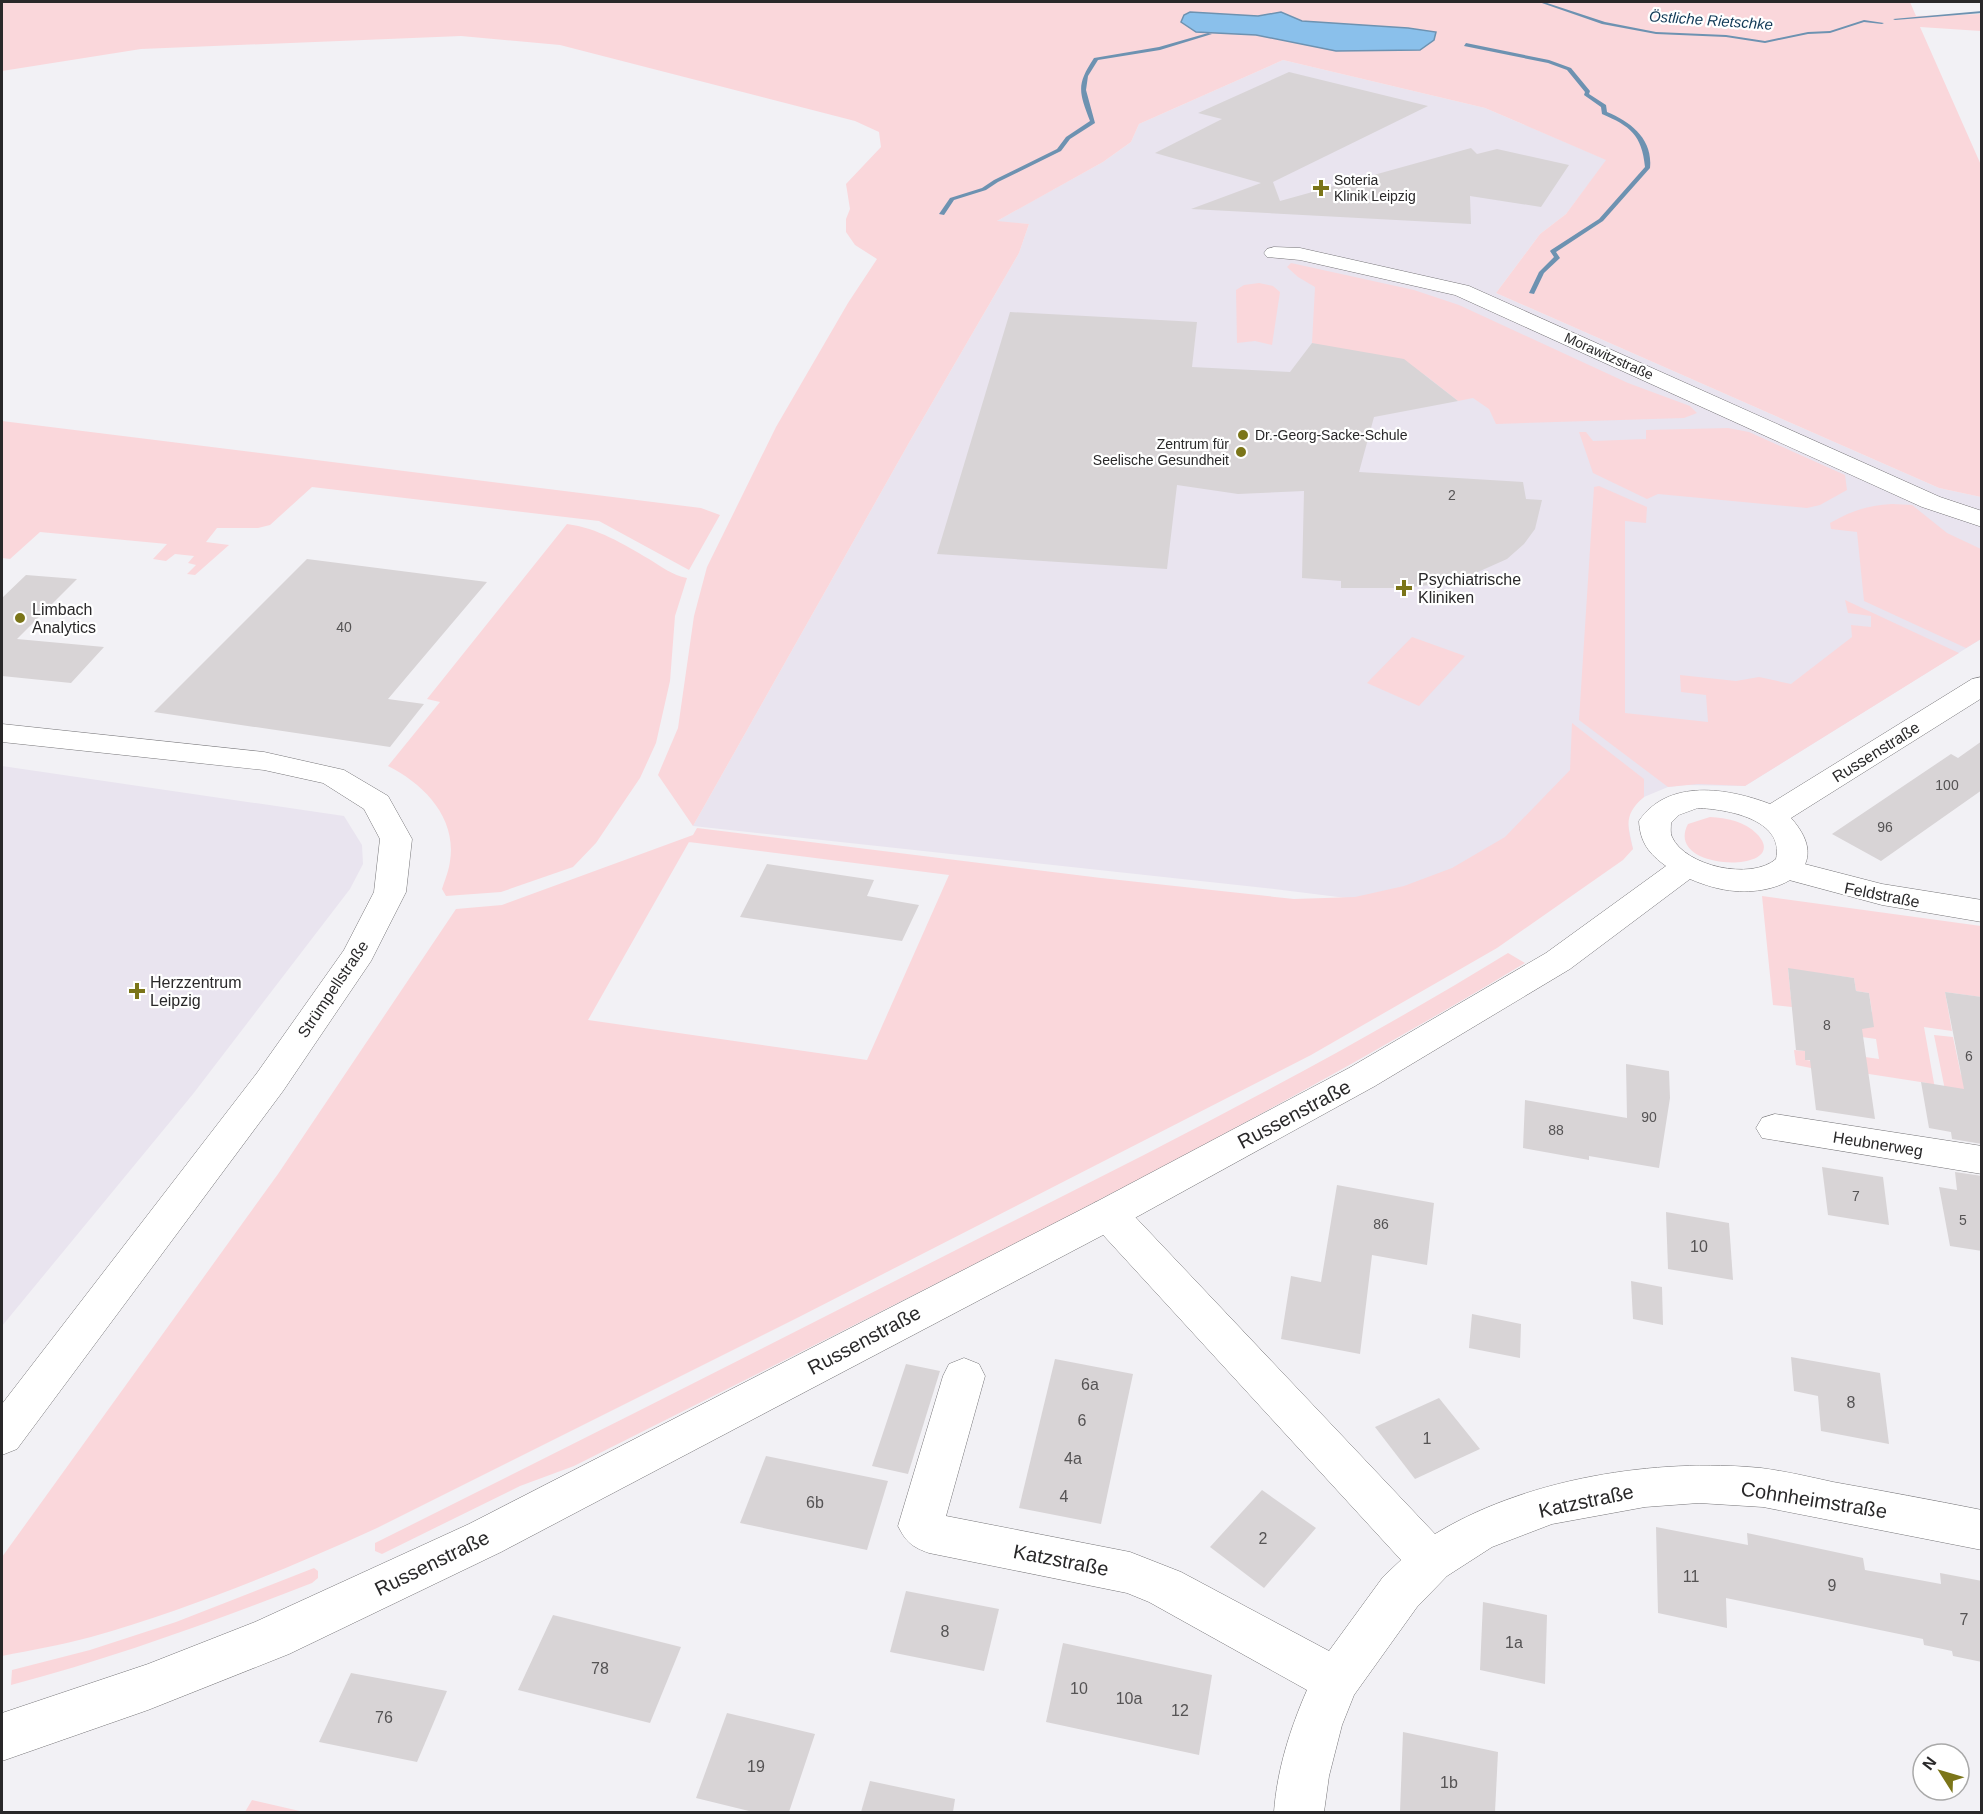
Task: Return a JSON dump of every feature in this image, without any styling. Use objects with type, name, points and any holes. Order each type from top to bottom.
[{"type":"street","name":"Morawitzstraße","points":[[1274,253],[1300,254],[1462,290],[1932,502],[1982,520]]},
{"type":"street","name":"Morawitzstraße","points":[[1932,502],[1946,517],[1982,534]]},
{"type":"street","name":"Russenstraße","points":[[1770,818],[1982,685]]},
{"type":"street","name":"Strümpellstraße","points":[[2,732],[264,761],[333,776],[377,803],[396,839],[390,892],[359,954],[270,1082],[2,1436]]},
{"type":"street","points":[[1696,799],[1726,801],[1757,810],[1770,818],[1786,832],[1793,848],[1790,863],[1785,869],[1768,878],[1744,881],[1714,878],[1686,867],[1673,859],[1657,840],[1654,830],[1661,812],[1671,806],[1696,799]]},
{"type":"street","name":"Russenstraße","points":[[2,1737],[148,1687],[272,1638],[485,1538],[1108,1214],[1362,1077],[1558,961],[1686,867]]},
{"type":"street","name":"Feldstraße","points":[[1785,869],[1865,893],[1982,911]]},
{"type":"street","name":"Heubnerweg","points":[[1775,1128],[1982,1160]]},
{"type":"street","points":[[1108,1214],[1431,1561]]},
{"type":"street","name":"Katzstraße","points":[[964,1376],[921,1526],[929,1533],[1130,1573],[1165,1587],[1336,1680]]},
{"type":"street","name":"Cohnheimstraße","points":[[1645,1488],[1700,1484],[1763,1488],[1982,1530]]},
{"type":"street","name":"Katzstraße","points":[[1299,1812],[1304,1776],[1317,1725],[1336,1680],[1400,1592],[1431,1561],[1476,1533],[1550,1505],[1645,1488]]},
{"type":"shaded area","points":[[2,2],[1910,2],[1916,16],[1981,14],[1981,31],[1920,27],[1981,165],[1981,497],[1939,488],[1496,293],[1540,234],[1566,214],[1606,160],[1485,108],[1283,60],[1139,124],[1131,142],[1103,162],[997,221],[1029,224],[1019,253],[693,826],[658,775],[678,728],[694,616],[707,567],[776,427],[848,303],[877,259],[855,245],[846,232],[846,219],[850,209],[846,184],[881,147],[879,132],[855,121],[560,45],[461,36],[141,49],[2,71]]},
{"type":"shaded area","name":"Psychiatrische Kliniken","points":[[1283,60],[1485,108],[1607,160],[1566,214],[1540,234],[1496,293],[1939,488],[1981,497],[1981,639],[1745,786],[1685,785],[1668,787],[1644,797],[1633,806],[1627,819],[1633,849],[1523,920],[1274,889],[693,826],[1019,253],[1029,224],[995,222],[1103,162],[1131,142],[1139,124]]},
{"type":"shaded area","points":[[1291,263],[1414,290],[1459,305],[1628,383],[1690,406],[1697,413],[1684,418],[1496,424],[1489,409],[1473,398],[1458,401],[1425,375],[1312,343],[1315,287],[1287,267]]},
{"type":"shaded area","points":[[1259,283],[1273,286],[1280,292],[1272,345],[1255,341],[1237,343],[1236,290],[1244,285]]},
{"type":"shaded area","points":[[2,421],[701,508],[720,515],[689,570],[599,521],[312,487],[270,525],[258,528],[217,528],[206,542],[229,545],[195,575],[187,574],[196,565],[188,563],[194,556],[175,554],[166,561],[153,559],[167,544],[40,532],[10,559],[2,558]]},
{"type":"shaded area","points":[[1728,428],[1749,432],[1845,475],[1847,490],[1820,505],[1807,508],[1658,494],[1647,499],[1593,473],[1579,432],[1586,432],[1593,441],[1646,439],[1646,430]]},
{"type":"shaded area","points":[[1599,486],[1647,507],[1646,523],[1625,521],[1625,713],[1708,722],[1706,695],[1681,692],[1680,675],[1736,681],[1759,677],[1791,684],[1852,637],[1851,625],[1871,627],[1871,616],[1848,613],[1845,600],[1959,653],[1745,786],[1698,784],[1668,787],[1579,720],[1594,487]]},
{"type":"shaded area","points":[[1892,504],[1912,505],[1947,533],[1981,549],[1981,639],[1966,648],[1864,601],[1857,532],[1831,529],[1830,523],[1860,509]]},
{"type":"shaded area","points":[[567,524],[610,537],[672,573],[687,578],[675,616],[670,681],[656,743],[640,778],[596,843],[573,867],[501,892],[446,896],[442,889],[447,875],[451,845],[443,817],[435,804],[414,782],[388,766],[440,702],[427,699]]},
{"type":"shaded area","points":[[1412,637],[1465,656],[1419,706],[1367,683]]},
{"type":"shaded area","points":[[1572,723],[1644,779],[1644,797],[1633,809],[1629,820],[1633,849],[1623,860],[1497,948],[1311,1055],[799,1317],[377,1528],[272,1574],[164,1614],[80,1640],[2,1656],[2,1557],[278,1174],[456,909],[502,905],[693,835],[697,828],[1101,878],[1294,899],[1355,897],[1404,886],[1452,868],[1505,837],[1570,770]],"holes":[[[689,842],[949,875],[867,1060],[588,1020]]]},
{"type":"shaded area","name":"Herzzentrum Leipzig","points":[[2,766],[344,816],[362,845],[363,864],[350,889],[193,1094],[2,1326]]},
{"type":"shaded area","points":[[1710,817],[1723,818],[1747,826],[1757,834],[1764,847],[1759,856],[1745,861],[1727,862],[1708,859],[1693,852],[1685,840],[1688,824]]},
{"type":"shaded area","points":[[1762,896],[1981,926],[1981,997],[1945,992],[1952,1031],[1924,1027],[1942,1128],[1927,1083],[1811,1065],[1811,1068],[1796,1065],[1794,1050],[1805,1051],[1806,1060],[1827,1063],[1865,1057],[1879,1059],[1876,1039],[1862,1037],[1858,1010],[1872,1012],[1869,993],[1856,991],[1854,978],[1788,969],[1792,1007],[1773,1005]]},
{"type":"shaded area","points":[[1508,953],[1525,963],[1292,1097],[1174,1161],[574,1466],[520,1486],[382,1554],[375,1551],[375,1543],[1234,1108],[1372,1033]]},
{"type":"shaded area","points":[[1934,1035],[1953,1037],[1961,1075],[1969,1077],[1981,1087],[1946,1095]]},
{"type":"shaded area","points":[[314,1568],[318,1571],[318,1578],[312,1583],[163,1638],[11,1685],[12,1670],[90,1650],[176,1622]]},
{"type":"shaded area","points":[[252,1800],[304,1812],[245,1812]]},
{"type":"water","points":[[1190,12],[1258,16],[1281,12],[1302,21],[1436,32],[1434,40],[1420,50],[1336,51],[1256,35],[1196,32],[1181,22],[1184,15]]},
{"type":"building","points":[[1289,72],[1428,106],[1273,182],[1280,201],[1471,148],[1477,154],[1497,149],[1569,165],[1541,207],[1470,196],[1471,224],[1191,209],[1261,183],[1155,153],[1222,119],[1198,113]]},
{"type":"building","name":"Zentrum für Seelische Gesundheit","points":[[1010,312],[1197,322],[1192,367],[1290,372],[1312,343],[1404,359],[1458,401],[1374,417],[1359,472],[1523,482],[1526,499],[1542,500],[1535,529],[1524,544],[1507,559],[1469,576],[1438,584],[1403,588],[1341,588],[1341,581],[1302,578],[1304,491],[1238,494],[1177,485],[1167,569],[937,554]]},
{"type":"building","points":[[307,559],[487,582],[388,699],[424,704],[390,747],[154,712]]},
{"type":"building","name":"Limbach Analytics","points":[[26,575],[77,579],[17,639],[104,647],[71,683],[2,676],[2,598]]},
{"type":"building","points":[[1982,741],[1982,790],[1881,861],[1832,834],[1951,754],[1958,758]]},
{"type":"building","points":[[767,864],[874,880],[867,896],[919,905],[902,941],[740,917]]},
{"type":"building","points":[[1788,968],[1854,978],[1856,991],[1869,993],[1874,1027],[1862,1029],[1875,1119],[1816,1110],[1810,1060],[1805,1060],[1805,1051],[1796,1050]]},
{"type":"building","points":[[1945,992],[1982,997],[1982,1144],[1952,1139],[1951,1132],[1929,1128],[1921,1082],[1964,1089]]},
{"type":"building","points":[[1626,1064],[1669,1071],[1670,1098],[1659,1168],[1589,1156],[1589,1160],[1523,1148],[1525,1100],[1627,1118]]},
{"type":"building","points":[[1822,1167],[1883,1177],[1889,1225],[1828,1215]]},
{"type":"building","points":[[1955,1172],[1982,1176],[1982,1251],[1950,1246],[1939,1187],[1957,1190]]},
{"type":"building","points":[[1337,1185],[1434,1203],[1427,1265],[1372,1255],[1360,1354],[1281,1339],[1291,1276],[1321,1282]]},
{"type":"building","points":[[1666,1212],[1729,1223],[1733,1280],[1668,1269]]},
{"type":"building","points":[[1631,1281],[1662,1287],[1663,1325],[1633,1319]]},
{"type":"building","points":[[1472,1314],[1521,1324],[1520,1358],[1469,1348]]},
{"type":"building","points":[[1791,1357],[1880,1373],[1889,1444],[1821,1431],[1818,1396],[1794,1391]]},
{"type":"building","points":[[1055,1359],[1133,1374],[1101,1524],[1019,1508]]},
{"type":"building","points":[[906,1364],[940,1371],[908,1474],[872,1466]]},
{"type":"building","points":[[1439,1398],[1480,1449],[1415,1479],[1375,1427]]},
{"type":"building","points":[[766,1456],[888,1481],[867,1550],[740,1523]]},
{"type":"building","points":[[1262,1490],[1316,1528],[1264,1588],[1210,1547]]},
{"type":"building","points":[[1656,1527],[1748,1545],[1747,1533],[1863,1558],[1865,1570],[1941,1584],[1940,1573],[1982,1581],[1982,1662],[1953,1656],[1952,1651],[1924,1645],[1923,1639],[1726,1598],[1727,1628],[1658,1613]]},
{"type":"building","points":[[906,1591],[999,1609],[984,1671],[890,1652]]},
{"type":"building","points":[[1483,1602],[1547,1615],[1545,1684],[1480,1670]]},
{"type":"building","points":[[553,1615],[681,1647],[650,1723],[518,1690]]},
{"type":"building","points":[[1063,1643],[1212,1675],[1199,1755],[1046,1722]]},
{"type":"building","points":[[351,1673],[447,1691],[417,1762],[319,1742]]},
{"type":"building","points":[[727,1713],[815,1734],[789,1812],[753,1812],[696,1798]]},
{"type":"building","points":[[1403,1732],[1498,1752],[1495,1812],[1400,1812]]},
{"type":"building","points":[[870,1781],[955,1799],[953,1812],[861,1812]]},
{"type":"waterway","name":"Östliche Rietschke","points":[[1541,2],[1604,23],[1656,33],[1726,36],[1765,42],[1808,33],[1830,32],[1864,21],[1882,23]]},
{"type":"waterway","name":"Östliche Rietschke","points":[[1895,19],[1982,12]]},
{"type":"waterway","points":[[942,214],[952,199],[984,189],[1059,150],[1068,138],[1093,122],[1084,96],[1083,83],[1096,59],[1160,48],[1210,34]]},
{"type":"waterway","points":[[1466,45],[1549,62],[1569,69],[1588,92],[1586,94],[1604,106],[1604,113],[1630,126],[1636,132],[1647,156],[1648,167],[1601,220],[1553,251],[1557,258],[1541,273],[1532,293]]},
{"type":"place","name":"Soteria Klinik Leipzig","points":[[1321,188]]},
{"type":"place","name":"Dr.-Georg-Sacke-Schule","points":[[1243,435]]},
{"type":"place","name":"Zentrum für Seelische Gesundheit","points":[[1241,452]]},
{"type":"place","name":"Psychiatrische Kliniken","points":[[1404,588]]},
{"type":"place","name":"Limbach Analytics","points":[[20,618]]},
{"type":"place","name":"Herzzentrum Leipzig","points":[[137,991]]}]
